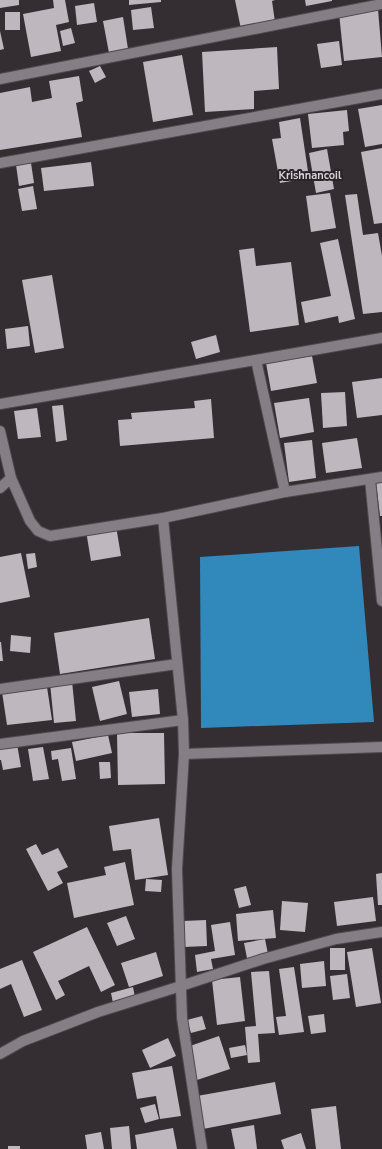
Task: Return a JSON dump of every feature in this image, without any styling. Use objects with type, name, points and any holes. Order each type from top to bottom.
[{"type":"street","points":[[0,79],[382,4]]},
{"type":"street","points":[[0,163],[382,94]]},
{"type":"street","points":[[0,404],[382,338]]},
{"type":"street","points":[[256,360],[284,492]]},
{"type":"street","points":[[0,431],[11,478],[30,521],[38,531],[50,536],[164,518],[284,492],[382,477]]},
{"type":"street","points":[[0,488],[11,478]]},
{"type":"street","points":[[370,479],[382,600]]},
{"type":"street","points":[[164,518],[183,720],[184,754],[177,869],[182,1018],[202,1149]]},
{"type":"street","points":[[0,689],[177,664]]},
{"type":"street","points":[[0,744],[183,720]]},
{"type":"street","points":[[184,754],[382,748]]},
{"type":"street","points":[[0,1054],[24,1041],[98,1012],[263,959],[336,939],[382,932]]},
{"type":"water","points":[[359,546],[374,722],[201,728],[200,557]]},
{"type":"building","points":[[0,0],[19,0],[19,5],[0,8]]},
{"type":"building","points":[[53,0],[65,0],[69,22],[56,25],[61,51],[31,57],[23,14],[54,8]]},
{"type":"building","points":[[129,0],[161,0],[161,2],[129,5]]},
{"type":"building","points":[[235,0],[275,0],[272,1],[275,22],[241,29]]},
{"type":"building","points":[[305,0],[332,0],[332,1],[306,6]]},
{"type":"building","points":[[94,3],[97,22],[77,25],[75,6]]},
{"type":"building","points":[[151,7],[154,28],[133,30],[131,10]]},
{"type":"building","points":[[378,9],[382,57],[344,61],[339,13]]},
{"type":"building","points":[[5,12],[20,12],[20,30],[5,30]]},
{"type":"building","points":[[123,17],[128,49],[109,53],[103,21]]},
{"type":"building","points":[[71,28],[75,43],[63,46],[60,31]]},
{"type":"building","points":[[0,31],[4,49],[0,50]]},
{"type":"building","points":[[339,41],[342,65],[321,68],[317,44]]},
{"type":"building","points":[[277,47],[279,89],[254,91],[254,109],[205,112],[202,52]]},
{"type":"building","points":[[182,55],[193,115],[153,122],[143,62]]},
{"type":"building","points":[[100,66],[106,77],[95,83],[89,71]]},
{"type":"building","points":[[79,76],[83,101],[76,103],[82,137],[0,150],[0,93],[30,87],[32,102],[52,98],[49,81]]},
{"type":"building","points":[[382,105],[382,144],[365,147],[358,109]]},
{"type":"building","points":[[347,110],[349,131],[343,132],[344,145],[312,148],[308,114]]},
{"type":"building","points":[[300,118],[309,178],[280,183],[272,139],[281,138],[279,122]]},
{"type":"building","points":[[382,148],[382,223],[374,224],[361,152]]},
{"type":"building","points":[[327,149],[334,189],[316,193],[309,153]]},
{"type":"building","points":[[91,162],[94,186],[44,191],[41,168]]},
{"type":"building","points":[[31,163],[34,183],[19,186],[16,165]]},
{"type":"building","points":[[33,186],[37,209],[22,211],[18,189]]},
{"type":"building","points":[[330,193],[336,228],[311,232],[306,196]]},
{"type":"building","points":[[357,194],[363,235],[378,233],[382,256],[382,312],[363,314],[345,195]]},
{"type":"building","points":[[338,239],[355,319],[339,323],[338,316],[305,323],[301,302],[331,296],[320,243]]},
{"type":"building","points":[[254,248],[256,266],[291,262],[299,325],[250,332],[239,250]]},
{"type":"building","points":[[52,275],[64,348],[35,353],[22,280]]},
{"type":"building","points":[[28,326],[30,346],[7,349],[5,329]]},
{"type":"building","points":[[216,335],[220,352],[196,359],[191,342]]},
{"type":"building","points":[[312,356],[317,383],[271,391],[266,363]]},
{"type":"building","points":[[382,378],[382,415],[357,418],[352,382]]},
{"type":"building","points":[[345,392],[347,426],[323,428],[321,393]]},
{"type":"building","points":[[309,398],[314,432],[280,438],[274,403]]},
{"type":"building","points":[[211,399],[214,438],[120,446],[118,420],[132,419],[131,413],[195,408],[194,401]]},
{"type":"building","points":[[63,405],[67,440],[56,442],[52,406]]},
{"type":"building","points":[[37,408],[41,437],[18,439],[14,411]]},
{"type":"building","points":[[357,438],[362,468],[326,473],[322,443]]},
{"type":"building","points":[[312,440],[316,478],[289,482],[284,443]]},
{"type":"building","points":[[382,481],[382,516],[380,516],[376,482]]},
{"type":"building","points":[[116,526],[121,556],[91,561],[86,531]]},
{"type":"building","points":[[21,553],[30,597],[0,603],[0,557]]},
{"type":"building","points":[[35,553],[37,567],[28,569],[26,554]]},
{"type":"building","points":[[149,618],[155,659],[60,674],[54,633]]},
{"type":"building","points":[[11,635],[31,637],[30,653],[10,651]]},
{"type":"building","points":[[1,642],[3,661],[0,661]]},
{"type":"building","points":[[72,681],[76,721],[54,723],[50,683]]},
{"type":"building","points":[[119,681],[127,714],[100,721],[92,687]]},
{"type":"building","points":[[47,687],[52,720],[7,725],[2,692]]},
{"type":"building","points":[[158,689],[160,714],[132,717],[129,692]]},
{"type":"building","points":[[117,733],[164,733],[165,784],[118,785]]},
{"type":"building","points":[[108,735],[112,753],[76,761],[72,742]]},
{"type":"building","points":[[17,744],[21,767],[3,770],[0,760],[0,747]]},
{"type":"building","points":[[43,747],[49,779],[33,781],[28,749]]},
{"type":"building","points":[[71,748],[76,779],[62,781],[58,759],[52,760],[51,751]]},
{"type":"building","points":[[99,762],[110,762],[111,778],[100,779]]},
{"type":"building","points":[[159,818],[168,875],[135,880],[131,849],[113,851],[109,826]]},
{"type":"building","points":[[36,844],[42,855],[58,848],[68,867],[57,872],[63,883],[48,891],[26,849]]},
{"type":"building","points":[[125,862],[134,905],[74,918],[67,883],[106,875],[104,867]]},
{"type":"building","points":[[382,873],[382,905],[378,905],[376,874]]},
{"type":"building","points":[[146,879],[162,880],[161,892],[145,891]]},
{"type":"building","points":[[246,886],[251,905],[239,908],[234,889]]},
{"type":"building","points":[[373,897],[376,921],[337,926],[334,902]]},
{"type":"building","points":[[282,901],[308,903],[305,932],[280,930]]},
{"type":"building","points":[[273,910],[276,938],[238,941],[236,914]]},
{"type":"building","points":[[126,916],[135,939],[117,946],[107,923]]},
{"type":"building","points":[[206,920],[207,946],[184,947],[183,921]]},
{"type":"building","points":[[230,922],[235,955],[211,959],[213,969],[197,972],[195,955],[215,951],[211,925]]},
{"type":"building","points":[[87,927],[115,985],[101,992],[89,966],[58,981],[65,995],[56,1000],[33,952]]},
{"type":"building","points":[[265,939],[268,954],[247,958],[244,943]]},
{"type":"building","points":[[330,948],[345,948],[345,970],[330,970]]},
{"type":"building","points":[[372,948],[381,1003],[356,1007],[347,952]]},
{"type":"building","points":[[156,952],[163,976],[129,987],[121,963]]},
{"type":"building","points":[[22,960],[42,1010],[24,1017],[11,984],[0,989],[0,969]]},
{"type":"building","points":[[324,961],[326,986],[302,988],[300,964]]},
{"type":"building","points":[[294,967],[304,1032],[279,1035],[276,1017],[286,1016],[279,969]]},
{"type":"building","points":[[269,971],[275,1033],[258,1034],[260,1062],[248,1063],[245,1027],[256,1026],[251,972]]},
{"type":"building","points":[[347,974],[350,998],[333,1000],[330,976]]},
{"type":"building","points":[[240,977],[245,1021],[217,1025],[212,980]]},
{"type":"building","points":[[133,987],[135,997],[113,1003],[111,993]]},
{"type":"building","points":[[324,1014],[326,1032],[311,1034],[308,1016]]},
{"type":"building","points":[[202,1016],[206,1029],[191,1033],[187,1020]]},
{"type":"building","points":[[219,1036],[230,1069],[197,1080],[187,1047]]},
{"type":"building","points":[[168,1038],[176,1056],[150,1068],[142,1050]]},
{"type":"building","points":[[245,1045],[247,1055],[231,1058],[229,1048]]},
{"type":"building","points":[[172,1066],[181,1116],[160,1119],[156,1096],[137,1099],[132,1073]]},
{"type":"building","points":[[275,1082],[281,1114],[203,1129],[197,1096]]},
{"type":"building","points":[[155,1104],[159,1119],[145,1123],[140,1108]]},
{"type":"building","points":[[336,1106],[341,1149],[316,1149],[311,1109]]},
{"type":"building","points":[[254,1125],[257,1149],[235,1149],[231,1129]]},
{"type":"building","points":[[129,1126],[131,1149],[112,1149],[110,1128]]},
{"type":"building","points":[[173,1128],[177,1149],[137,1149],[135,1135]]},
{"type":"building","points":[[101,1132],[104,1149],[87,1149],[85,1135]]},
{"type":"building","points":[[301,1133],[306,1149],[284,1149],[281,1140]]},
{"type":"building","points":[[8,1146],[20,1146],[20,1149],[8,1149]]},
{"type":"district","name":"Krishnancoil","points":[[310,175]]}]
